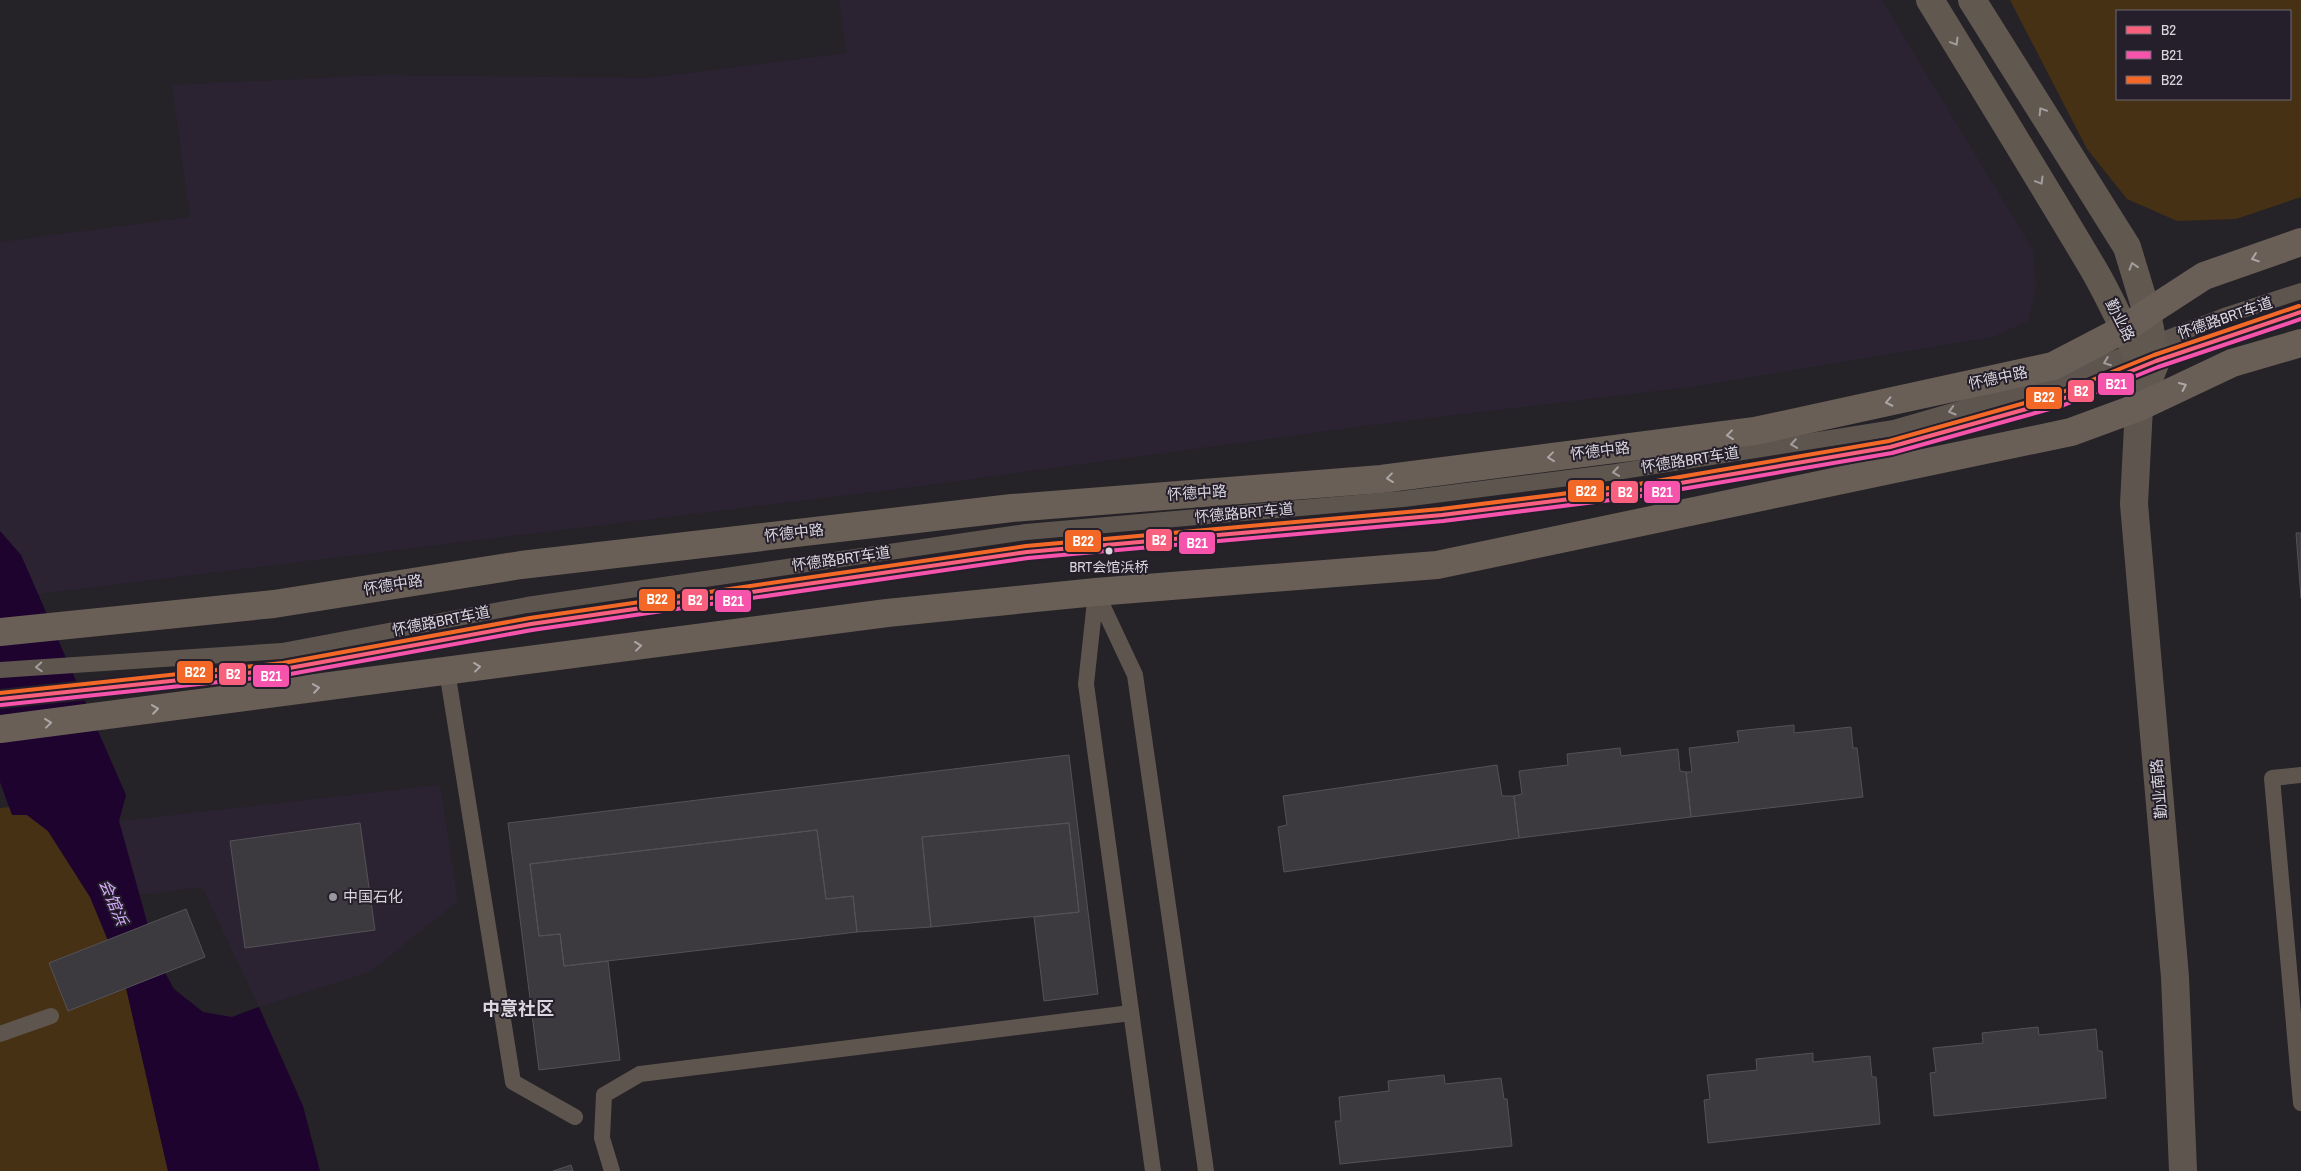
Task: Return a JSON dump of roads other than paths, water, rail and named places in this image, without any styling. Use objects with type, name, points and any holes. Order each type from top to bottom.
[{"type":"main road","name":"勤业路","points":[[1930,0],[2095,272],[2144,344]]},
{"type":"main road","name":"勤业路","points":[[1972,0],[2127,247],[2144,344],[2138,407]]},
{"type":"main road","name":"怀德中路","points":[[0,632],[274,604],[521,565],[1012,508],[1381,479],[1755,431],[2053,366],[2144,344],[2204,276],[2301,242]]},
{"type":"main road","points":[[0,729],[887,613],[1096,592],[1437,565],[2071,432],[2138,407],[2232,363],[2301,343]]},
{"type":"street","name":"勤业南路","points":[[2138,407],[2134,504],[2175,977],[2182,1171]]},
{"type":"lane","name":"怀德路BRT车道","points":[[0,670],[282,651],[528,605],[1026,532],[1403,499],[1616,472],[1894,428],[2060,380],[2144,344],[2301,291]]},
{"type":"lane","name":"怀德路BRT车道","points":[[0,699],[284,669],[531,624],[1028,552],[1442,515],[1634,491],[1890,447],[2062,399],[2144,344],[2301,312]]},
{"type":"lane","points":[[1096,592],[1086,684],[1153,1171]]},
{"type":"lane","points":[[1096,592],[1135,675],[1206,1171]]},
{"type":"lane","points":[[447,671],[513,1082],[575,1117]]},
{"type":"lane","points":[[2301,775],[2272,778],[2301,1103]]},
{"type":"lane","points":[[612,1171],[602,1138],[604,1095],[640,1074],[1131,1013]]},
{"type":"lane","points":[[0,1034],[51,1016]]},
{"type":"water","name":"会馆浜","points":[[0,531],[21,555],[126,795],[119,821],[157,958],[174,989],[203,1012],[232,1017],[259,1007],[303,1106],[320,1171],[168,1171],[124,979],[90,897],[48,831],[27,815],[12,815],[0,782]]},
{"type":"place","name":"BRT会馆浜桥","points":[[1109,551]]},
{"type":"place","name":"中国石化","points":[[333,897]]},
{"type":"district","name":"中意社区","points":[[518,1009]]}]
